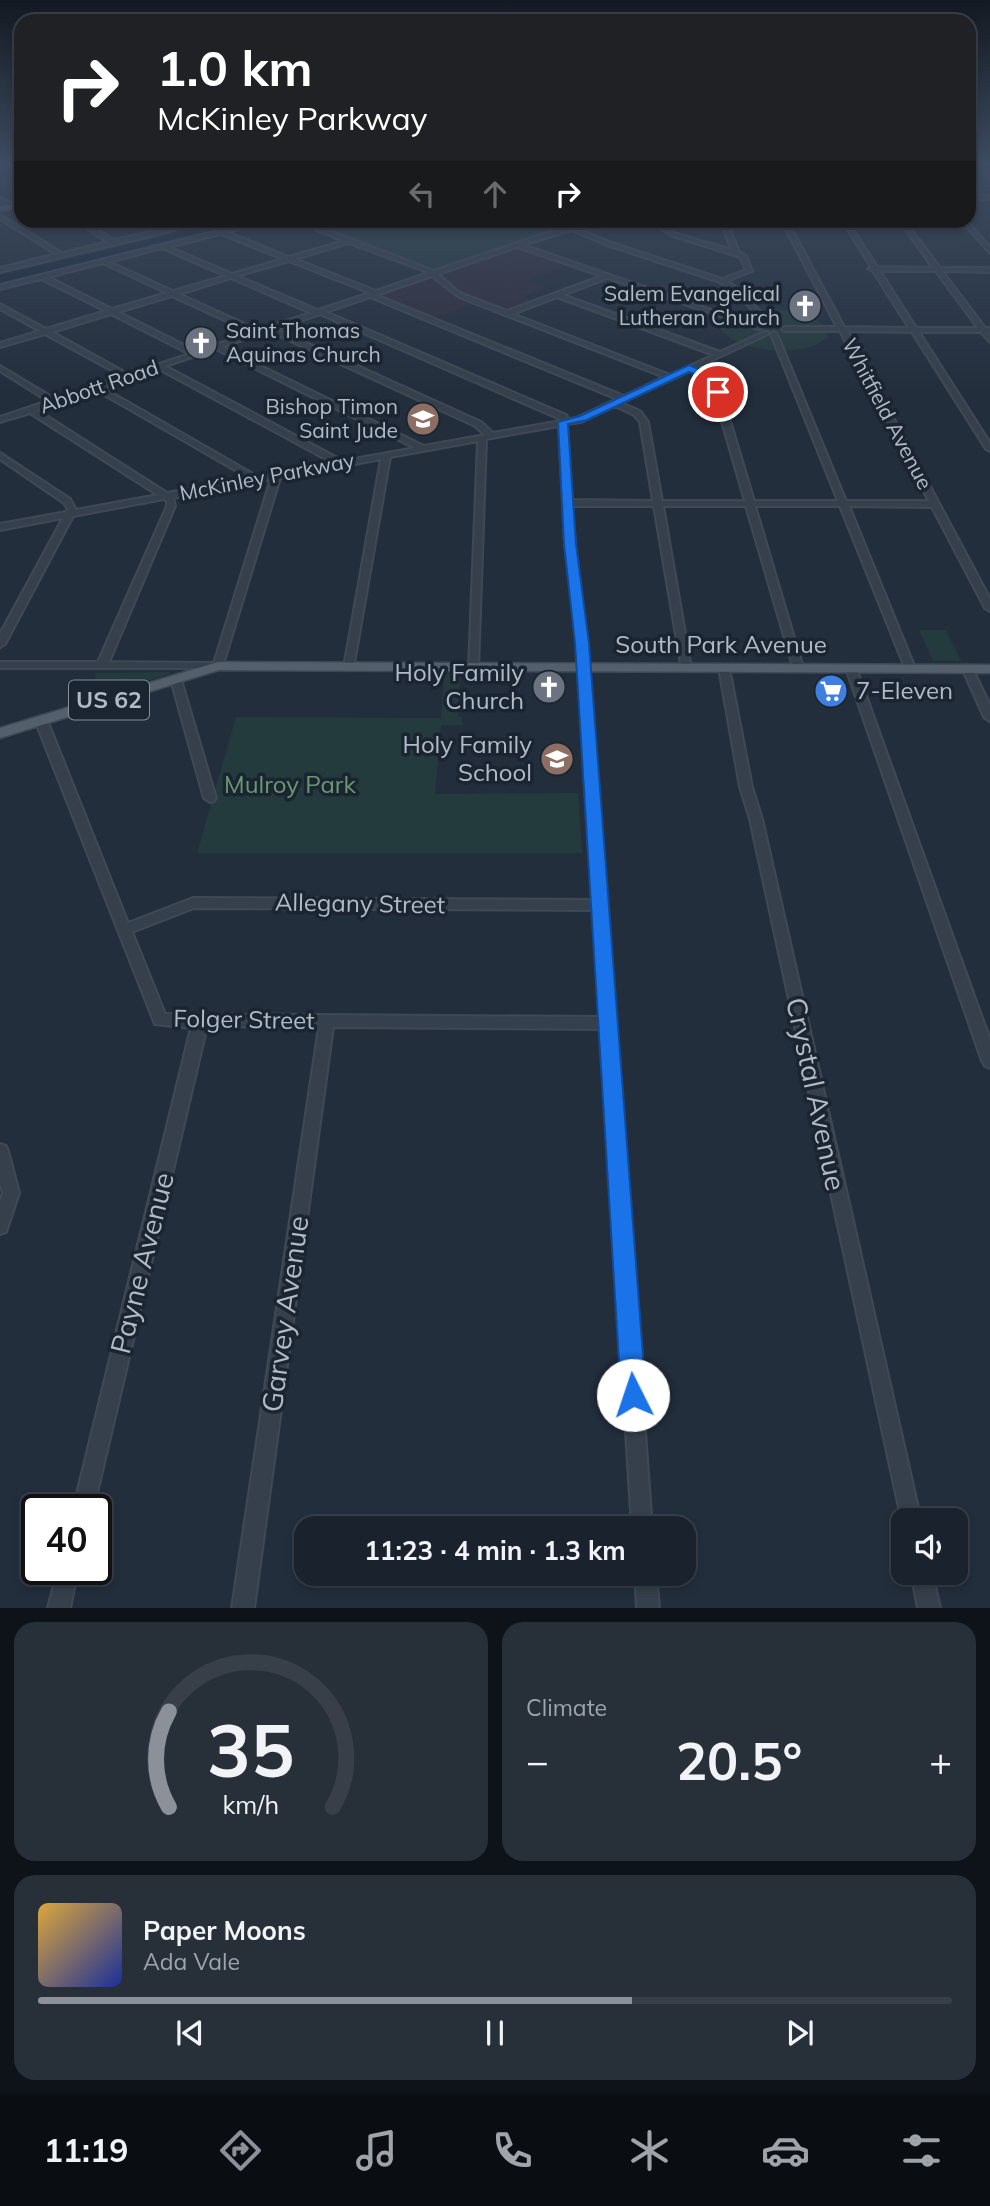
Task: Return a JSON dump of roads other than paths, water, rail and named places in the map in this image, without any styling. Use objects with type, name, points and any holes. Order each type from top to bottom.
[{"type":"main road","name":"South Park Avenue","points":[[0,733],[218,666],[990,668]]},
{"type":"street","points":[[39,241],[63,256]]},
{"type":"street","points":[[0,271],[123,241]]},
{"type":"street","points":[[0,287],[189,241]]},
{"type":"street","points":[[243,241],[619,401],[642,417],[686,668]]},
{"type":"street","points":[[0,345],[349,241]]},
{"type":"street","points":[[349,241],[434,274],[451,292],[670,377]]},
{"type":"street","name":"Abbott Road","points":[[0,420],[532,241]]},
{"type":"street","points":[[608,241],[722,281],[737,291],[767,329],[910,668]]},
{"type":"street","points":[[695,241],[743,256],[749,271],[722,281]]},
{"type":"street","points":[[731,241],[736,253]]},
{"type":"street","name":"Whitfield Avenue","points":[[795,241],[990,608]]},
{"type":"street","points":[[855,241],[906,325],[912,329],[990,449]]},
{"type":"street","points":[[917,241],[986,330],[990,340]]},
{"type":"street","points":[[517,246],[767,329]]},
{"type":"street","points":[[163,247],[560,416],[565,422],[567,503],[584,668],[641,1516]]},
{"type":"street","points":[[105,262],[258,333]]},
{"type":"street","points":[[874,269],[990,270]]},
{"type":"street","points":[[506,314],[608,276]]},
{"type":"street","points":[[43,277],[196,354]]},
{"type":"street","points":[[557,295],[719,354]]},
{"type":"street","points":[[0,306],[128,377]]},
{"type":"street","points":[[270,329],[478,424],[486,437],[474,667]]},
{"type":"street","name":"McKinley Parkway","points":[[0,527],[583,418],[767,329],[784,332],[785,329],[841,329]]},
{"type":"street","points":[[841,329],[986,330]]},
{"type":"street","points":[[216,347],[422,449]]},
{"type":"street","points":[[159,366],[340,463]]},
{"type":"street","points":[[689,368],[710,377],[715,384],[798,668]]},
{"type":"street","points":[[0,369],[54,402]]},
{"type":"street","points":[[96,387],[256,479]]},
{"type":"street","points":[[31,410],[168,496],[171,506],[102,665]]},
{"type":"street","points":[[0,455],[71,506],[71,514],[0,644]]},
{"type":"street","points":[[349,667],[386,455]]},
{"type":"street","points":[[0,665],[218,666],[277,475]]},
{"type":"street","points":[[567,503],[935,504]]},
{"type":"street","name":"Crystal Avenue","points":[[724,668],[746,787],[756,819],[908,1508]]},
{"type":"street","points":[[851,668],[990,1061]]},
{"type":"street","points":[[967,668],[990,717]]},
{"type":"street","points":[[176,680],[210,798]]},
{"type":"street","name":"Folger Street","points":[[41,720],[160,1020],[608,1023]]},
{"type":"street","name":"Allegany Street","points":[[124,930],[193,904],[600,905]]},
{"type":"street","name":"Payne Avenue","points":[[87,1494],[197,1037],[200,1024],[196,1024],[197,1021]]},
{"type":"street","name":"Garvey Avenue","points":[[243,1608],[327,1021]]},
{"type":"street","points":[[0,1151],[11,1193],[0,1226]]},
{"type":"street","points":[[59,1608],[64,1585]]},
{"type":"street","points":[[924,1585],[929,1608]]},
{"type":"street","points":[[646,1586],[648,1608]]},
{"type":"place","name":"Salem Evangelical Lutheran Church","points":[[805,306]]},
{"type":"place","name":"Saint Thomas Aquinas Church","points":[[201,343]]},
{"type":"place","name":"Bishop Timon Saint Jude","points":[[423,419]]},
{"type":"place","name":"Holy Family Church","points":[[549,687]]},
{"type":"place","name":"7-Eleven","points":[[831,691]]},
{"type":"place","name":"Holy Family School","points":[[557,759]]},
{"type":"park label","name":"Mulroy Park","points":[[290,785]]}]
